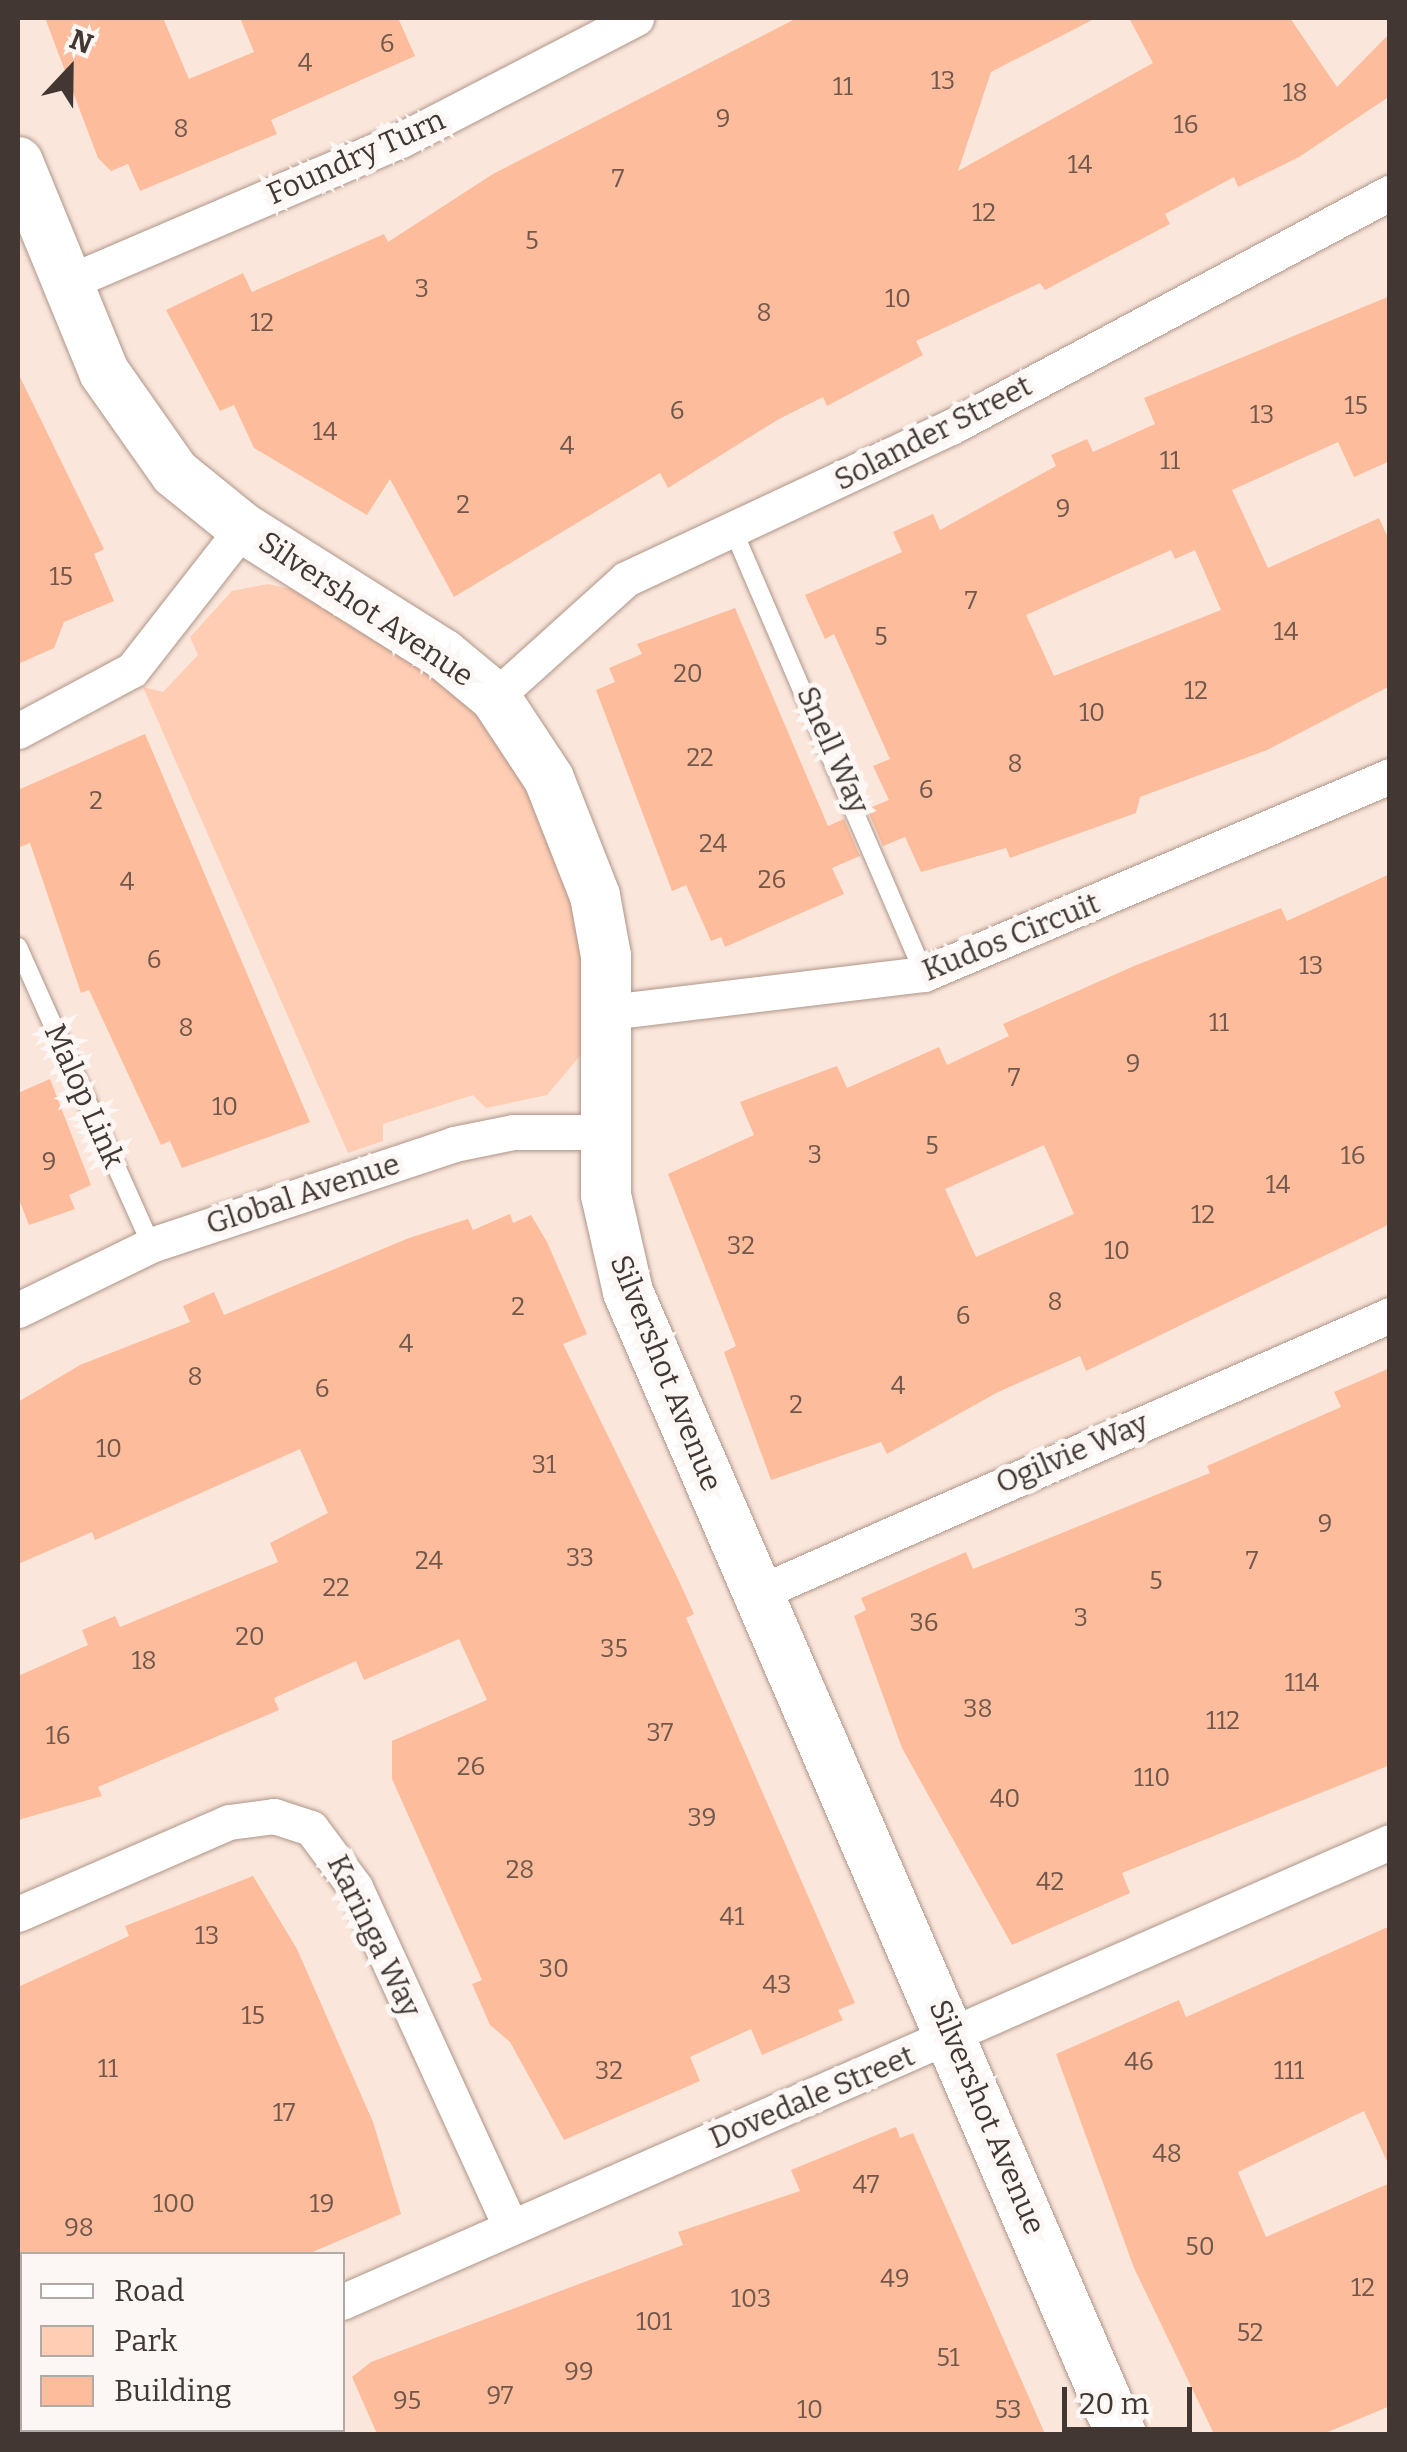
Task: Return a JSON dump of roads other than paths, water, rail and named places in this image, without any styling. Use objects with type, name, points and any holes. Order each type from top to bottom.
[{"type":"street","name":"Foundry Turn","points":[[69,282],[401,140],[636,18]]},
{"type":"street","name":"Silvershot Avenue","points":[[18,162],[104,372],[142,433],[243,528],[495,697],[575,835],[595,896],[609,1012],[602,1132],[628,1292],[756,1594],[953,2036],[1121,2434]]},
{"type":"street","name":"Solander Street","points":[[495,697],[626,579],[951,427],[1390,193]]},
{"type":"street","points":[[18,731],[132,670],[243,528]]},
{"type":"street","name":"Kudos Circuit","points":[[609,1012],[924,974],[1390,776]]},
{"type":"street","name":"Global Avenue","points":[[18,1310],[152,1245],[484,1135],[602,1132]]},
{"type":"street","name":"Ogilvie Way","points":[[756,1594],[1390,1316]]},
{"type":"street","name":"Karinga Way","points":[[18,1914],[230,1822],[274,1816],[311,1828],[355,1887],[511,2227]]},
{"type":"street","name":"Dovedale Street","points":[[345,2301],[1390,1842]]},
{"type":"lane","name":"Snell Way","points":[[733,530],[924,974]]},
{"type":"lane","name":"Malop Link","points":[[18,947],[152,1245]]}]
